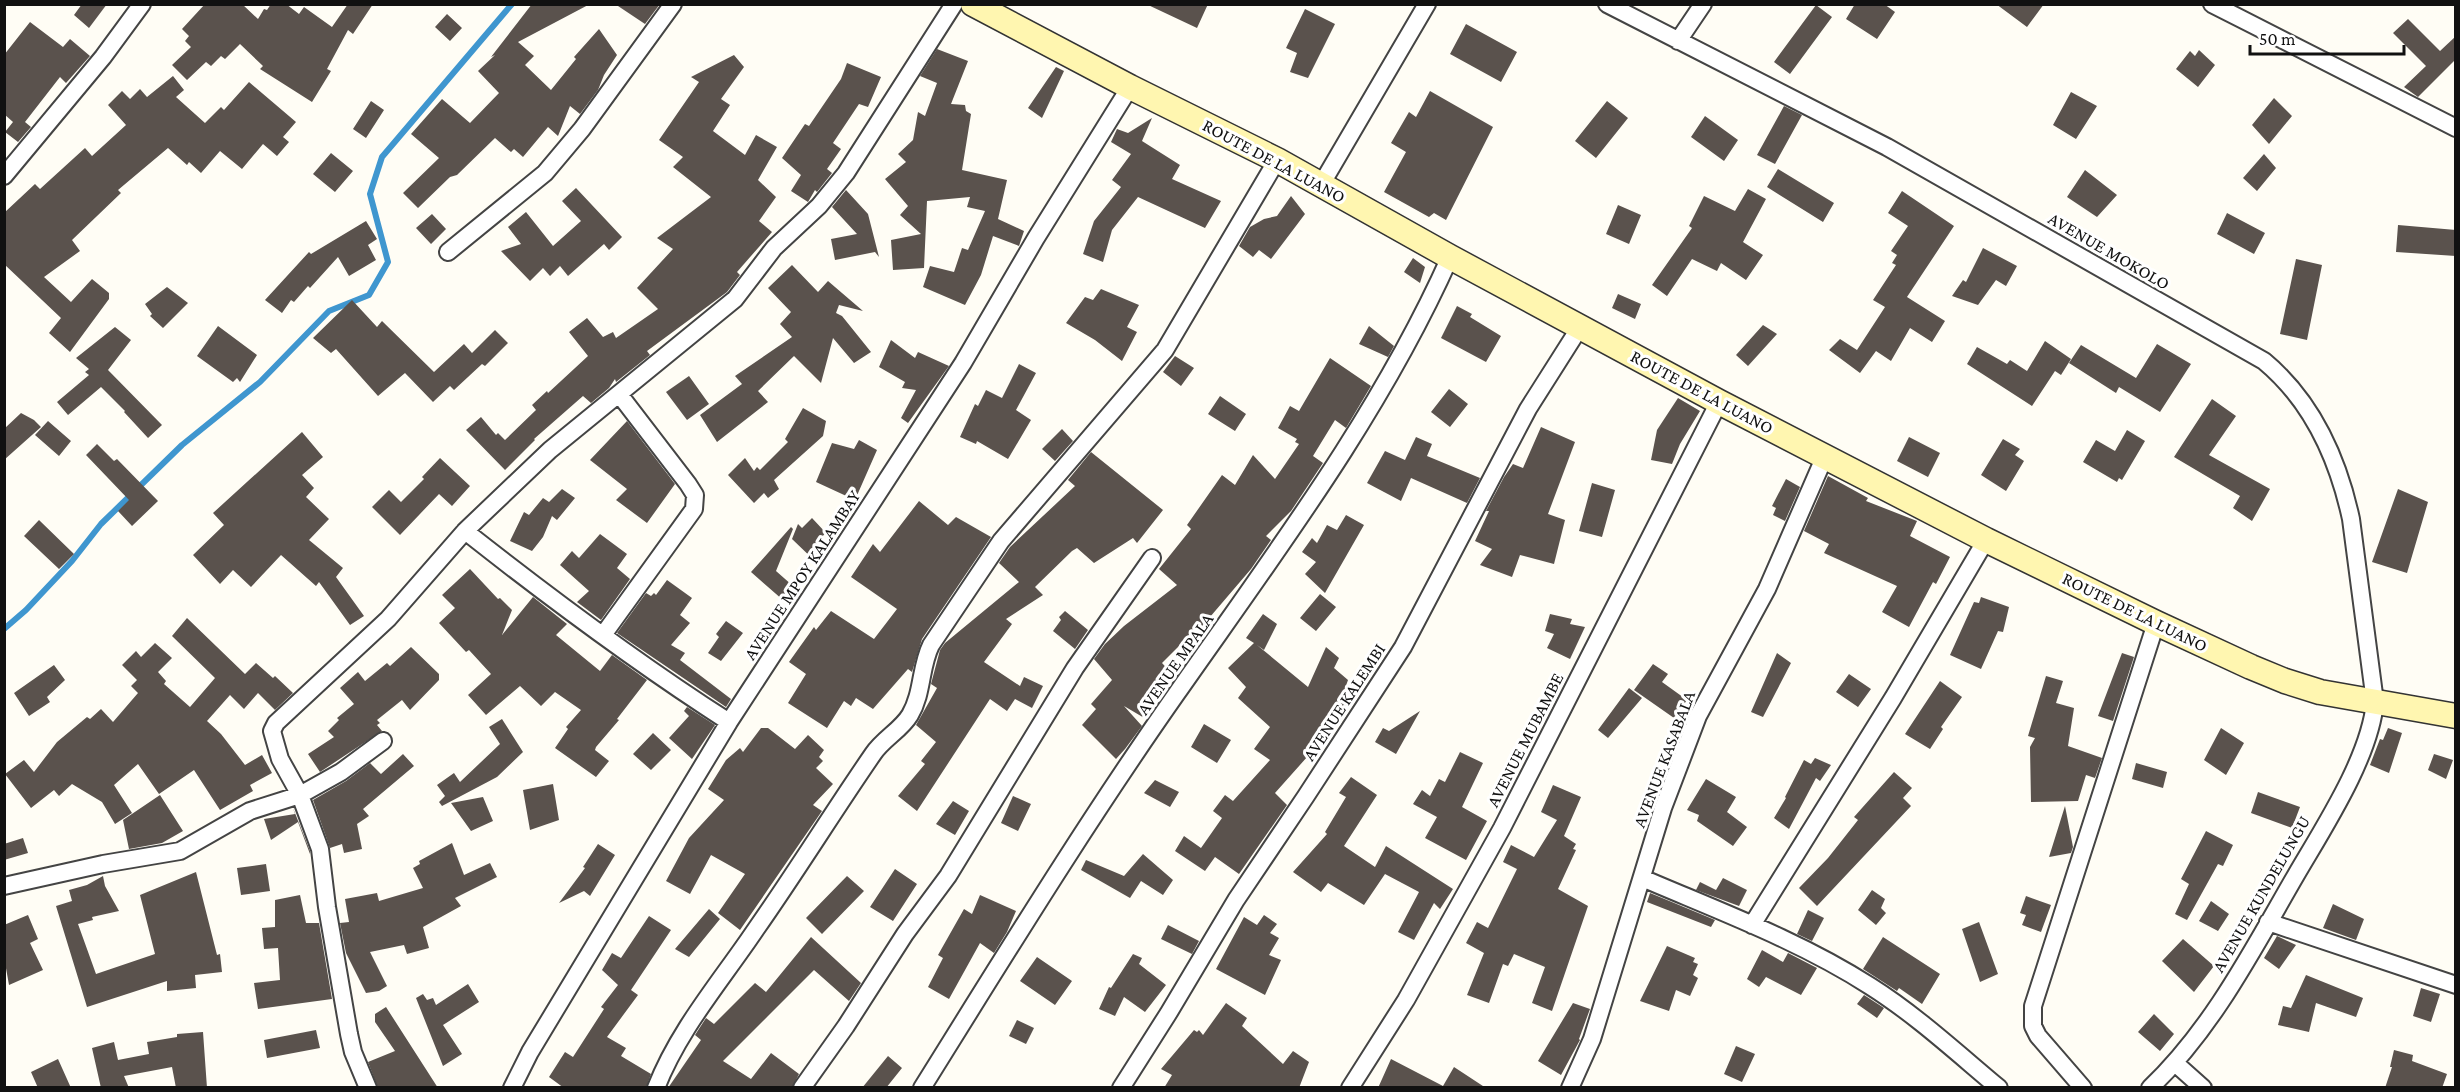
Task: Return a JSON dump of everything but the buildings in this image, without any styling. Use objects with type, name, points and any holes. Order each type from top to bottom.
[{"type":"street","points":[[4,176],[103,57],[142,4]]},
{"type":"street","points":[[448,252],[545,172],[582,129],[673,4]]},
{"type":"street","points":[[368,1088],[351,1043],[327,907],[321,856],[300,795],[280,759],[272,731],[276,723],[388,619],[465,531],[550,450],[735,299],[774,248],[819,206],[846,173],[954,4]]},
{"type":"street","name":"ROUTE DE LA LUANO","points":[[974,4],[1001,11],[1131,87],[1277,160],[1450,257],[1719,402],[1986,540],[2156,623],[2251,668],[2320,692],[2456,716]]},
{"type":"street","points":[[1321,185],[1427,4]]},
{"type":"street","name":"AVENUE MOKOLO","points":[[1607,4],[1887,147],[2264,361],[2283,377],[2307,407],[2332,457],[2344,490],[2352,530],[2375,702]]},
{"type":"street","points":[[1677,41],[1703,4]]},
{"type":"street","points":[[2212,4],[2456,128]]},
{"type":"street","name":"AVENUE MPOY KALAMBAY","points":[[512,1088],[530,1052],[729,722],[963,363],[1036,238],[1131,87]]},
{"type":"street","points":[[656,1088],[663,1069],[687,1028],[875,751],[910,716],[920,689],[924,660],[931,645],[1000,541],[1165,350],[1277,160]]},
{"type":"street","name":"AVENUE MPALA","points":[[922,1088],[1103,802],[1246,596],[1352,437],[1406,347],[1432,298],[1450,257]]},
{"type":"street","name":"AVENUE KALEMBI","points":[[1121,1088],[1236,900],[1403,647],[1528,409],[1580,327]]},
{"type":"street","points":[[603,635],[694,509],[696,502],[683,477],[619,394]]},
{"type":"street","name":"AVENUE MUBAMBE","points":[[1350,1088],[1406,1000],[1502,828],[1719,402]]},
{"type":"street","name":"AVENUE KASABALA","points":[[1570,1088],[1592,1039],[1663,808],[1698,716],[1767,589],[1825,456]]},
{"type":"street","points":[[465,531],[544,593],[671,685],[729,722]]},
{"type":"street","points":[[1752,925],[1893,698],[1986,540]]},
{"type":"street","points":[[802,1088],[846,1026],[905,934],[948,876],[1075,668],[1152,558]]},
{"type":"street","points":[[2083,1088],[2038,1036],[2031,1018],[2156,623]]},
{"type":"street","name":"AVENUE KUNDELUNGU","points":[[2150,1088],[2175,1063],[2213,1014],[2268,922],[2349,778],[2369,734],[2374,718],[2375,702]]},
{"type":"street","points":[[4,886],[103,864],[180,851],[250,811],[300,795],[341,772],[383,741]]},
{"type":"street","points":[[1642,878],[1802,948],[1869,985],[1933,1033],[1999,1088]]},
{"type":"street","points":[[2268,922],[2456,985]]},
{"type":"street","points":[[2175,1063],[2203,1088]]},
{"type":"waterway","points":[[4,629],[26,610],[72,561],[101,524],[182,445],[260,382],[329,311],[369,295],[388,262],[370,194],[382,157],[512,4]]}]
